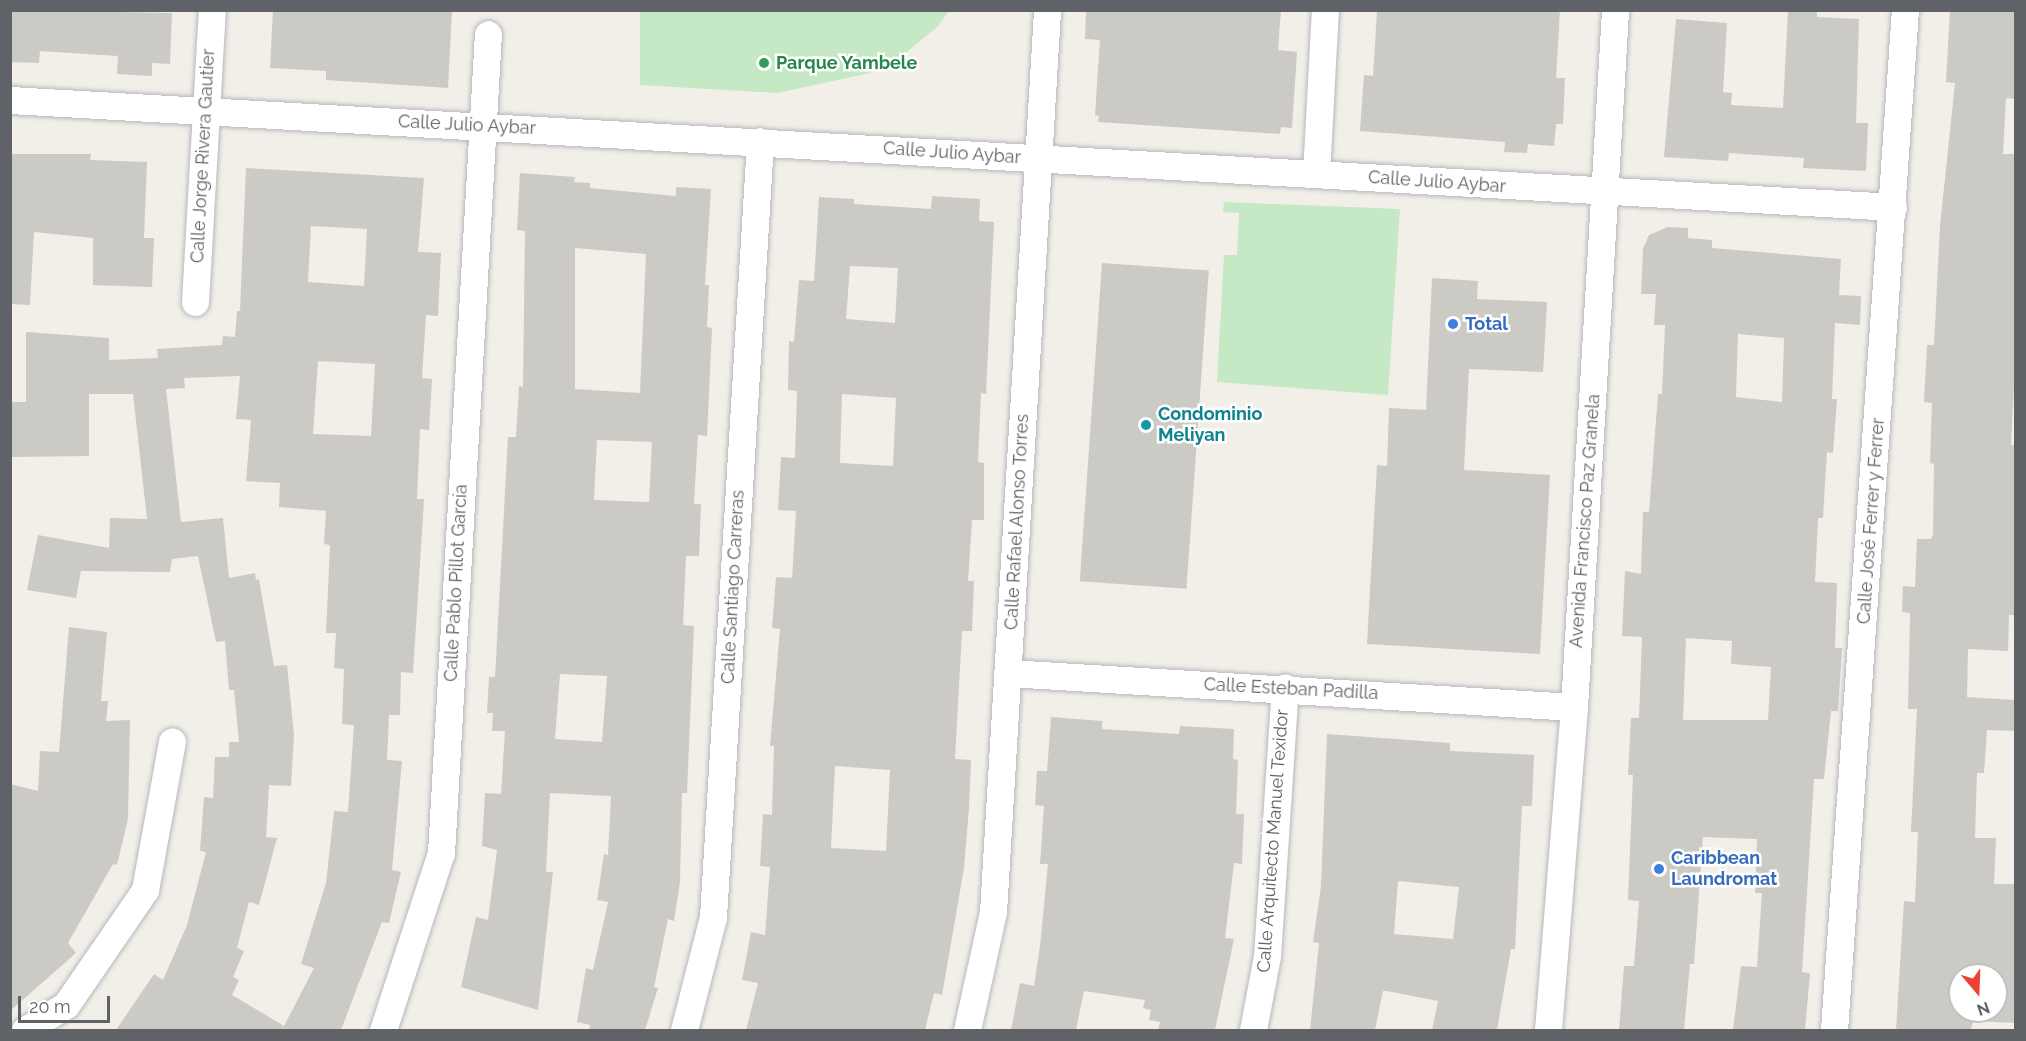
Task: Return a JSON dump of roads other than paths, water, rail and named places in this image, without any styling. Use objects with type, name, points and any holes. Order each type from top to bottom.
[{"type":"street","name":"Calle Jorge Rivera Gautier","points":[[195,302],[212,10]]},
{"type":"street","name":"Calle Rafael Alonso Torres","points":[[968,1030],[993,912],[1047,10]]},
{"type":"street","points":[[1316,174],[1325,10]]},
{"type":"street","name":"Avenida Francisco Paz Granela","points":[[1548,1030],[1574,707],[1615,10]]},
{"type":"street","name":"Calle José Ferrer y Ferrer","points":[[1834,1030],[1905,10]]},
{"type":"street","name":"Calle Pablo Pillot García","points":[[383,1030],[441,853],[488,34]]},
{"type":"street","name":"Calle Julio Aybar","points":[[10,100],[760,141],[1604,193],[1893,207]]},
{"type":"street","name":"Calle Santiago Carreras","points":[[684,1030],[713,917],[760,141]]},
{"type":"street","name":"Calle Esteban Padilla","points":[[1008,673],[1285,687],[1574,707]]},
{"type":"street","name":"Calle Arquitecto Manuel Texidor","points":[[1253,1030],[1267,956],[1285,687]]},
{"type":"street","points":[[26,1030],[66,1005],[145,890],[172,741]]},
{"type":"place","name":"Parque Yambele","points":[[764,63]]},
{"type":"place","name":"Total","points":[[1453,324]]},
{"type":"place","name":"Condominio Meliyan","points":[[1146,425]]},
{"type":"place","name":"Caribbean Laundromat","points":[[1659,869]]}]
